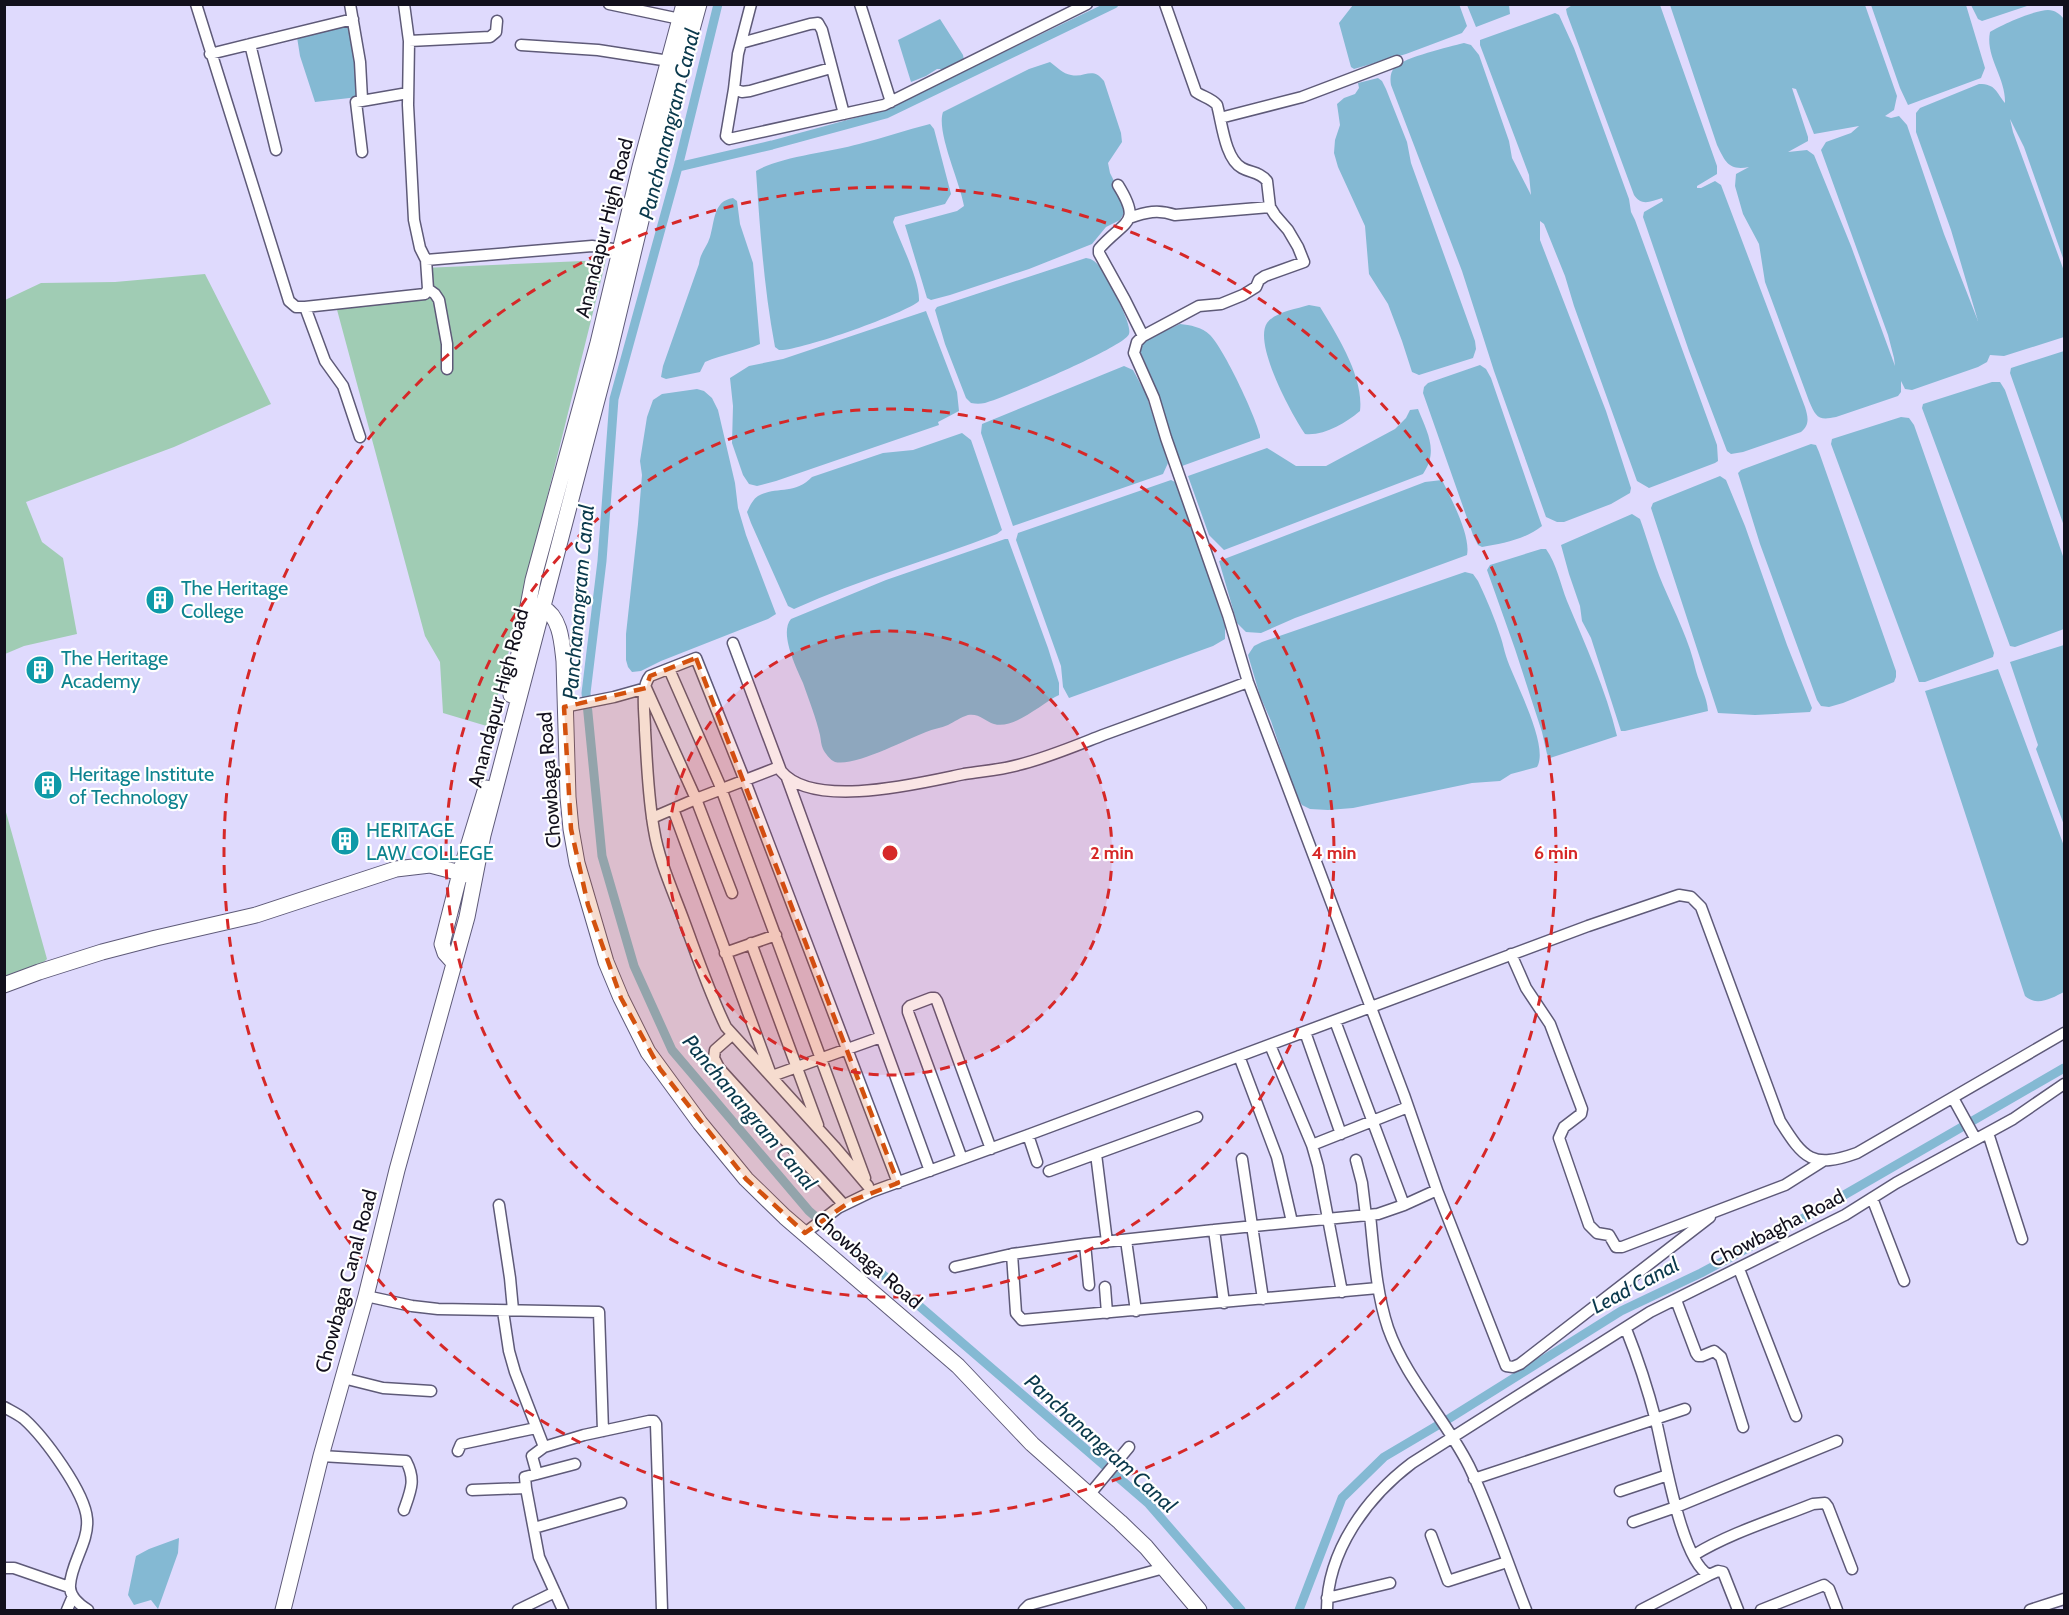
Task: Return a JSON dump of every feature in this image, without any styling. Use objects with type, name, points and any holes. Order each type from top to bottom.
[{"type":"main road","name":"Anandapur High Road","points":[[682,12],[640,167],[598,343],[533,580],[537,606],[483,835],[467,917],[454,963],[445,954],[442,944],[460,873],[503,735],[537,606],[609,354],[651,179],[699,4]]},
{"type":"main road","name":"Chowbaga Road","points":[[537,606],[551,615],[557,625],[561,641],[564,661],[570,818],[577,863],[603,952],[621,998],[648,1052],[700,1123],[746,1179],[785,1217],[810,1230],[958,1366],[1032,1444],[1094,1490],[1146,1547],[1199,1611]]},
{"type":"main road","points":[[4,985],[113,949],[256,915],[396,869],[430,865],[475,877]]},
{"type":"main road","name":"Chowbaga Canal Road","points":[[283,1611],[321,1456],[454,963]]},
{"type":"street","points":[[196,4],[289,302],[296,307],[422,295],[427,292],[426,260],[420,248],[414,219],[408,93],[409,41],[404,4]]},
{"type":"street","points":[[350,4],[360,62],[362,99]]},
{"type":"street","points":[[609,4],[682,12]]},
{"type":"street","points":[[751,4],[741,43],[726,136],[729,139],[891,102],[1087,4]]},
{"type":"street","points":[[860,4],[891,102]]},
{"type":"street","points":[[1166,4],[1196,92],[1217,105],[1233,161],[1242,168],[1258,173],[1268,181],[1270,207],[1288,230],[1304,262],[1265,276],[1259,280],[1256,287],[1243,295],[1221,304],[1199,306],[1143,336],[1134,347],[1136,362],[1154,398],[1228,615],[1248,682],[1437,1190],[1506,1366],[1513,1367],[1520,1364],[1717,1211]]},
{"type":"street","points":[[210,54],[352,18]]},
{"type":"street","points":[[409,41],[490,37],[496,32],[497,21]]},
{"type":"street","points":[[741,43],[818,23],[822,30],[844,114]]},
{"type":"street","points":[[250,44],[276,150]]},
{"type":"street","points":[[521,45],[598,50],[669,61]]},
{"type":"street","points":[[1220,118],[1302,97],[1397,62]]},
{"type":"street","points":[[734,89],[742,92],[750,91],[831,68]]},
{"type":"street","points":[[362,152],[356,102],[362,99],[408,93]]},
{"type":"street","points":[[1118,185],[1130,204],[1131,211],[1122,227],[1100,249],[1099,253],[1143,336]]},
{"type":"street","points":[[1128,218],[1153,210],[1175,215],[1270,207]]},
{"type":"street","points":[[426,260],[592,246],[620,250]]},
{"type":"street","points":[[428,289],[439,300],[447,344],[447,369]]},
{"type":"street","points":[[305,307],[325,361],[343,386],[360,437]]},
{"type":"street","points":[[733,644],[779,767],[787,778],[930,1171]]},
{"type":"street","points":[[869,1189],[726,1027],[715,1004],[670,883],[654,833],[646,758],[644,700],[647,679],[650,676],[696,658],[898,1183]]},
{"type":"street","points":[[669,669],[721,789],[869,1189]]},
{"type":"street","points":[[787,778],[808,788],[882,789],[1017,765],[1248,682]]},
{"type":"street","points":[[564,707],[646,688]]},
{"type":"street","points":[[646,688],[696,799],[732,893]]},
{"type":"street","points":[[652,818],[779,767]]},
{"type":"street","points":[[673,809],[773,1079]]},
{"type":"street","points":[[810,1230],[869,1189],[898,1183],[1511,954],[1679,895],[1691,897],[1701,907],[1780,1121],[1804,1153],[1812,1159],[1838,1160],[1857,1153],[2064,1033]]},
{"type":"street","points":[[725,953],[776,935]]},
{"type":"street","points":[[752,944],[820,1131]]},
{"type":"street","points":[[1511,954],[1526,988],[1550,1024],[1582,1109],[1581,1114],[1564,1127],[1559,1138],[1589,1225],[1592,1230],[1609,1235],[1616,1247],[1622,1247],[1785,1185],[1823,1161]]},
{"type":"street","points":[[962,1159],[908,1012],[910,1006],[931,998],[938,1001],[991,1149]]},
{"type":"street","points":[[1335,1021],[1404,1205]]},
{"type":"street","points":[[1305,1032],[1341,1134]]},
{"type":"street","points":[[732,1035],[715,1050],[714,1058],[719,1068],[841,1207]]},
{"type":"street","points":[[773,1079],[822,1058],[881,1037]]},
{"type":"street","points":[[1270,1045],[1312,1145],[1322,1178],[1342,1292]]},
{"type":"street","points":[[1239,1056],[1277,1157],[1292,1222]]},
{"type":"street","name":"Chowbagha Road","points":[[1327,1611],[1327,1598],[1335,1565],[1344,1542],[1372,1498],[1392,1478],[1451,1435],[1626,1329],[1650,1312],[1845,1215],[1988,1133],[2064,1084]]},
{"type":"street","points":[[1953,1098],[1976,1138]]},
{"type":"street","points":[[1312,1145],[1408,1107]]},
{"type":"street","points":[[1048,1171],[1197,1117]]},
{"type":"street","points":[[1988,1133],[2022,1239]]},
{"type":"street","points":[[1028,1135],[1037,1162]]},
{"type":"street","points":[[1096,1154],[1107,1242]]},
{"type":"street","points":[[1242,1159],[1263,1299]]},
{"type":"street","points":[[1356,1160],[1368,1215],[1378,1288],[1388,1328],[1414,1381],[1451,1435],[1474,1479],[1526,1611]]},
{"type":"street","points":[[955,1267],[1012,1254],[1107,1242],[1368,1215],[1404,1205],[1437,1190]]},
{"type":"street","points":[[1872,1198],[1904,1281]]},
{"type":"street","points":[[499,1204],[510,1278],[509,1351],[522,1392],[544,1447]]},
{"type":"street","points":[[1214,1230],[1224,1303]]},
{"type":"street","points":[[1126,1240],[1136,1311]]},
{"type":"street","points":[[1084,1245],[1089,1285]]},
{"type":"street","points":[[1012,1254],[1016,1313],[1022,1320],[1378,1288]]},
{"type":"street","points":[[1739,1269],[1796,1416]]},
{"type":"street","points":[[1105,1287],[1107,1313]]},
{"type":"street","points":[[366,1296],[426,1308],[598,1312],[603,1431]]},
{"type":"street","points":[[1676,1300],[1698,1356],[1714,1350],[1721,1357],[1743,1427]]},
{"type":"street","points":[[1626,1329],[1655,1419],[1676,1507],[1694,1555],[1702,1571],[1709,1575]]},
{"type":"street","points":[[343,1378],[383,1388],[431,1391]]},
{"type":"street","points":[[4,1407],[23,1418],[33,1428],[74,1484],[83,1503],[87,1521],[86,1529],[67,1611]]},
{"type":"street","points":[[1474,1479],[1685,1409]]},
{"type":"street","points":[[537,1474],[532,1456],[544,1447],[603,1431],[654,1421],[656,1424],[662,1611]]},
{"type":"street","points":[[458,1451],[461,1444],[536,1428]]},
{"type":"street","points":[[1633,1522],[1676,1507],[1837,1441]]},
{"type":"street","points":[[1094,1490],[1129,1447]]},
{"type":"street","points":[[321,1456],[406,1461],[412,1473],[412,1480],[404,1510]]},
{"type":"street","points":[[563,1611],[539,1557],[525,1477],[575,1464]]},
{"type":"street","points":[[1620,1491],[1668,1475]]},
{"type":"street","points":[[472,1490],[526,1488]]},
{"type":"street","points":[[534,1528],[621,1503]]},
{"type":"street","points":[[1694,1555],[1711,1544],[1739,1532],[1813,1504],[1824,1503],[1828,1507],[1852,1569]]},
{"type":"street","points":[[1431,1535],[1448,1581],[1507,1562]]},
{"type":"street","points":[[4,1568],[14,1568],[71,1591],[88,1611]]},
{"type":"street","points":[[1024,1611],[1029,1605],[1164,1568]]},
{"type":"street","points":[[1641,1611],[1718,1571],[1723,1572],[1738,1611]]},
{"type":"street","points":[[1327,1598],[1390,1583]]},
{"type":"street","points":[[1761,1611],[1824,1585],[1837,1611]]},
{"type":"street","points":[[518,1611],[555,1592]]},
{"type":"street","points":[[2030,1611],[2064,1599]]},
{"type":"highlighted area","points":[[696,658],[898,1183],[851,1201],[805,1233],[746,1179],[660,1069],[621,998],[588,905],[571,829],[564,707],[646,688],[650,676]]},
{"type":"green space","points":[[606,260],[490,727],[443,713],[440,662],[425,636],[336,306],[423,295],[423,268]]},
{"type":"green space","points":[[205,274],[271,404],[174,447],[26,502],[42,542],[63,558],[77,634],[24,646],[5,654],[5,300],[41,283],[115,282]]},
{"type":"green space","points":[[4,805],[47,959],[28,978],[4,986]]},
{"type":"water","points":[[1459,4],[1467,26],[1462,33],[1406,54],[1354,69],[1351,67],[1339,23],[1353,5]]},
{"type":"water","points":[[1574,4],[1660,5],[1717,166],[1717,174],[1697,188],[1715,181],[1721,185],[1805,407],[1807,421],[1806,427],[1801,432],[1743,452],[1731,454],[1727,451],[1689,351],[1643,217],[1644,212],[1663,201],[1662,198],[1643,202],[1634,195],[1567,14],[1566,9]]},
{"type":"water","points":[[1971,4],[2030,5],[1982,21],[1978,19]]},
{"type":"water","points":[[1467,5],[1509,5],[1510,14],[1476,27]]},
{"type":"water","points":[[1670,5],[1865,5],[1897,96],[1894,110],[1885,116],[1891,118],[1899,116],[1907,125],[1944,234],[1978,321],[1951,230],[1916,132],[1916,113],[1920,108],[1979,84],[1992,87],[2005,103],[2002,85],[1990,50],[1990,32],[2035,12],[2048,10],[2057,13],[2064,19],[2064,261],[2024,147],[2010,119],[2064,271],[2064,337],[2004,356],[1990,355],[1987,362],[1978,367],[1912,390],[1905,389],[1901,381],[1901,392],[1898,396],[1836,417],[1821,418],[1809,401],[1765,282],[1759,244],[1743,214],[1735,186],[1736,174],[1749,167],[1732,166],[1725,160],[1717,145]],"holes":[[[1792,88],[1796,89],[1814,134],[1859,126],[1851,133],[1826,142],[1821,150],[1888,335],[1895,366],[1851,246],[1814,155],[1807,150],[1788,152],[1808,141]]]},
{"type":"water","points":[[1871,5],[1966,5],[1985,68],[1981,78],[1908,105]]},
{"type":"water","points":[[1555,13],[1559,15],[1574,48],[1629,199],[1631,212],[1717,445],[1718,461],[1649,488],[1637,481],[1565,276],[1544,224],[1540,221],[1540,240],[1606,411],[1631,488],[1630,493],[1611,504],[1564,522],[1557,522],[1546,517],[1494,371],[1462,271],[1390,80],[1393,69],[1400,63],[1464,43],[1471,45],[1479,55],[1509,141],[1512,158],[1531,195],[1529,175],[1480,40]]},
{"type":"water","points":[[940,19],[964,60],[947,69],[937,69],[911,82],[898,40]]},
{"type":"water","points":[[347,24],[351,29],[358,97],[315,102],[300,56],[297,37]]},
{"type":"water","points":[[1050,62],[1068,74],[1076,76],[1092,73],[1104,81],[1122,142],[1108,163],[1125,211],[1120,220],[1106,227],[1092,244],[1029,269],[950,295],[931,300],[927,298],[905,225],[957,211],[964,206],[943,132],[943,112],[1029,69]]},
{"type":"water","points":[[1378,78],[1386,89],[1407,142],[1411,163],[1475,341],[1476,349],[1473,358],[1419,375],[1412,372],[1388,304],[1369,274],[1365,226],[1334,153],[1340,125],[1337,104],[1344,98],[1355,94],[1359,88],[1358,83]]},
{"type":"water","points":[[930,124],[934,129],[951,194],[945,204],[895,217],[893,222],[913,272],[919,301],[895,314],[851,331],[807,345],[779,350],[775,347],[768,303],[756,171],[778,162],[859,144]]},
{"type":"water","points":[[733,198],[737,201],[740,224],[753,263],[760,344],[705,362],[700,372],[666,379],[661,377],[663,366],[710,237],[718,207],[726,200]]},
{"type":"water","points":[[1086,258],[1095,262],[1107,278],[1126,318],[1129,334],[1107,350],[1015,392],[985,403],[971,403],[966,398],[945,344],[935,310],[937,307]]},
{"type":"water","points":[[1309,305],[1320,307],[1348,357],[1358,384],[1360,411],[1334,428],[1320,433],[1305,434],[1269,362],[1264,333],[1267,323],[1275,316]]},
{"type":"water","points":[[926,311],[957,392],[959,411],[938,422],[939,425],[776,481],[757,486],[749,484],[743,475],[732,443],[733,406],[730,378],[749,366],[783,359]]},
{"type":"water","points":[[1180,324],[1203,330],[1216,342],[1238,383],[1260,435],[1260,438],[1182,466],[1157,391],[1141,353],[1141,345],[1147,339]]},
{"type":"water","points":[[2064,351],[2064,526],[2010,373],[2011,368]]},
{"type":"water","points":[[1480,365],[1486,369],[1491,378],[1542,526],[1521,538],[1482,547],[1478,545],[1473,535],[1423,393],[1428,383]]},
{"type":"water","points":[[1124,366],[1133,370],[1146,394],[1168,463],[1163,474],[1013,526],[981,433],[982,424]]},
{"type":"water","points":[[1992,382],[2000,382],[2005,390],[2064,559],[2064,629],[2015,647],[2010,646],[1922,408],[1923,404]]},
{"type":"water","points":[[697,389],[704,391],[712,398],[718,410],[735,483],[738,508],[776,614],[641,671],[632,672],[626,660],[626,634],[642,475],[640,461],[647,417],[653,400],[662,394]]},
{"type":"water","points":[[1418,409],[1431,449],[1428,466],[1423,474],[1224,550],[1209,535],[1188,476],[1267,448],[1296,466],[1326,466],[1395,429],[1406,418],[1410,410]]},
{"type":"water","points":[[1901,417],[1909,418],[1914,425],[1994,653],[1993,657],[1925,682],[1919,682],[1831,444],[1832,439]]},
{"type":"water","points":[[962,433],[971,440],[1002,530],[997,534],[844,588],[794,609],[788,606],[747,512],[756,497],[772,491],[799,486],[812,477],[883,453],[913,450]]},
{"type":"water","points":[[1811,444],[1816,445],[1819,452],[1896,671],[1894,682],[1829,707],[1821,706],[1817,700],[1760,544],[1738,473]]},
{"type":"water","points":[[1720,476],[1726,480],[1745,526],[1812,708],[1810,712],[1755,715],[1718,713],[1651,508],[1653,503]]},
{"type":"water","points":[[1171,480],[1177,483],[1225,626],[1225,639],[1213,646],[1069,698],[1063,687],[1061,666],[1016,540],[1018,533]]},
{"type":"water","points":[[1442,480],[1463,528],[1467,555],[1295,618],[1261,633],[1246,632],[1237,623],[1219,561],[1425,482]]},
{"type":"water","points":[[1632,514],[1640,519],[1660,577],[1686,638],[1708,711],[1621,731],[1591,638],[1582,621],[1580,606],[1561,545]]},
{"type":"water","points":[[1008,539],[1048,648],[1059,683],[1059,695],[1028,715],[1010,723],[994,724],[979,716],[968,715],[868,757],[844,762],[831,760],[822,747],[814,716],[790,650],[787,633],[791,619],[886,580]]},
{"type":"water","points":[[1546,549],[1556,568],[1601,684],[1617,736],[1550,758],[1487,570],[1490,565]]},
{"type":"water","points":[[1465,572],[1473,574],[1478,581],[1529,712],[1539,744],[1540,757],[1537,767],[1511,774],[1500,781],[1472,783],[1353,808],[1310,809],[1302,805],[1296,795],[1260,696],[1248,655],[1254,646]]},
{"type":"water","points":[[2064,645],[2064,825],[2036,749],[2038,745],[2010,662]]},
{"type":"water","points":[[1998,669],[2064,846],[2064,992],[2050,999],[2039,1001],[2025,996],[1925,691]]},
{"type":"water","points":[[179,1538],[178,1553],[158,1609],[151,1600],[134,1605],[128,1595],[136,1556]]},
{"type":"waterway","name":"Panchanangram Canal","points":[[718,4],[678,167],[614,399],[602,561],[586,693],[602,856],[634,966],[672,1050],[809,1211],[1148,1503],[1241,1610]]},
{"type":"waterway","points":[[678,167],[772,145],[886,114],[1114,4]]},
{"type":"waterway","name":"Lead Canal","points":[[1299,1610],[1342,1498],[1384,1457],[1621,1311],[1701,1273],[1813,1213],[2064,1068]]},
{"type":"place","name":"The Heritage College","points":[[160,600]]},
{"type":"place","name":"The Heritage Academy","points":[[40,670]]},
{"type":"place","name":"Heritage Institute of Technology","points":[[48,785]]},
{"type":"place","name":"HERITAGE LAW COLLEGE","points":[[345,841]]}]
